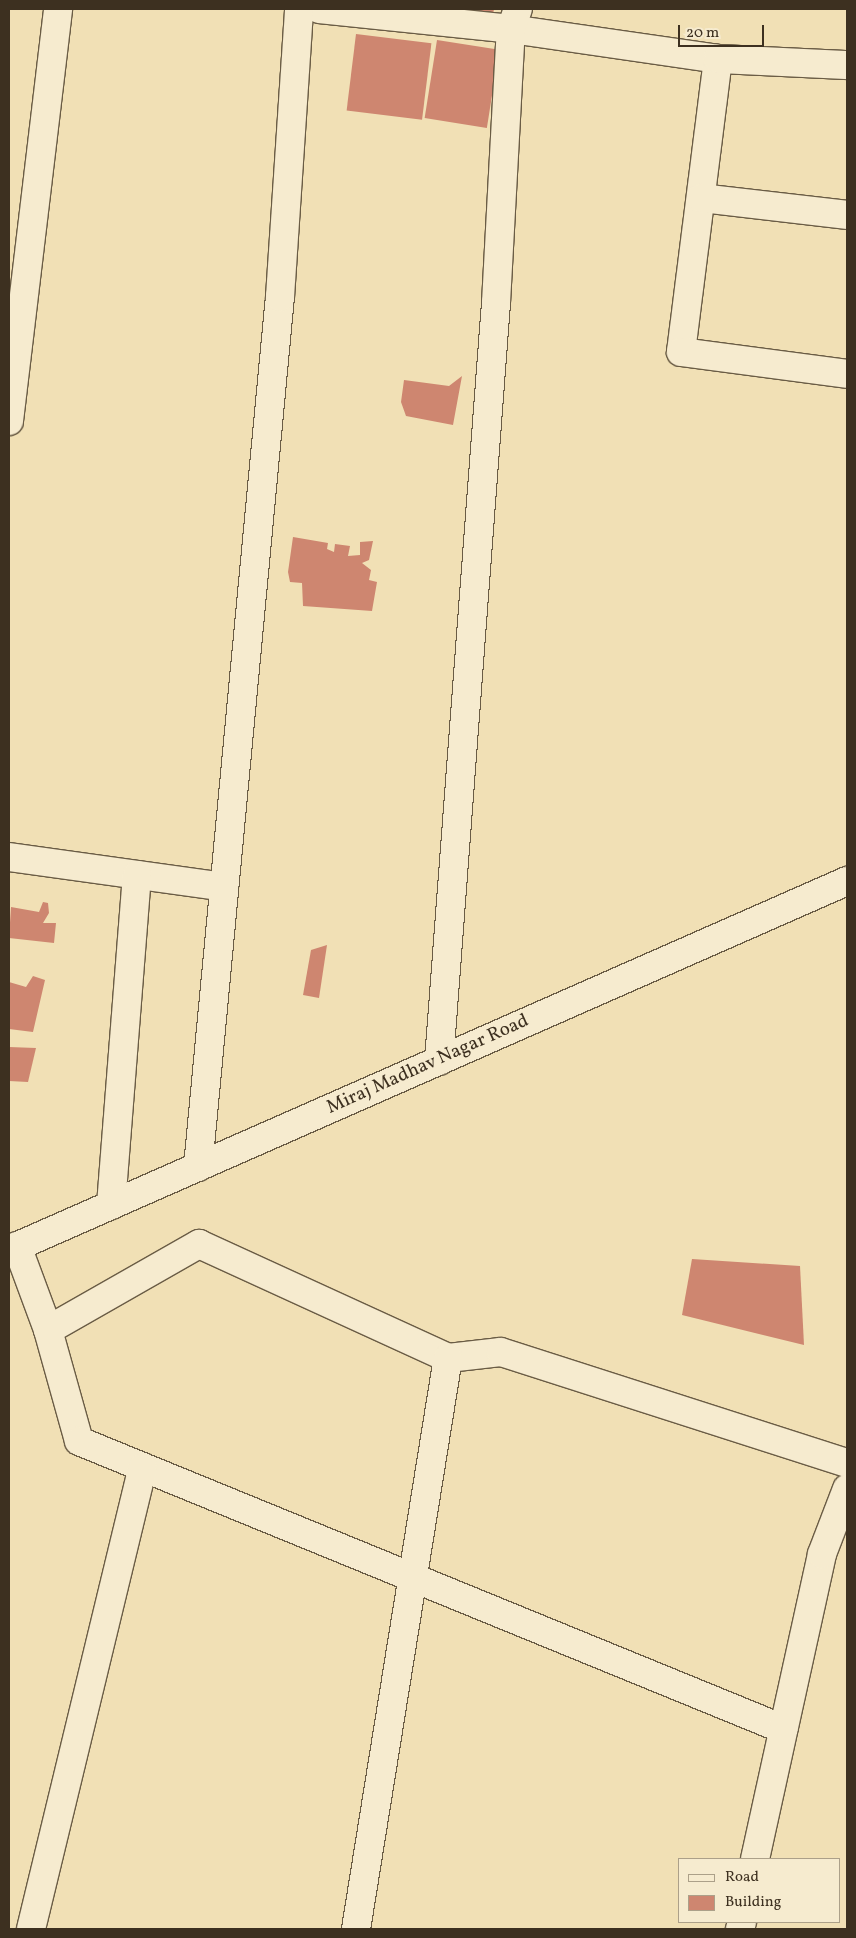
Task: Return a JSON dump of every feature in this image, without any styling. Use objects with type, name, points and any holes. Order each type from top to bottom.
[{"type":"street","points":[[9,421],[58,9]]},
{"type":"street","points":[[198,1167],[280,297],[299,9]]},
{"type":"street","points":[[319,9],[514,19],[718,59],[847,65]]},
{"type":"street","points":[[438,1061],[496,304],[514,19]]},
{"type":"street","points":[[718,59],[681,352],[847,374]]},
{"type":"street","points":[[701,198],[847,215]]},
{"type":"street","points":[[9,858],[224,887]]},
{"type":"street","points":[[111,1205],[137,875]]},
{"type":"street","name":"Miraj Madhav Nagar Road","points":[[13,1248],[847,881]]},
{"type":"street","points":[[48,1330],[199,1244],[448,1358],[501,1352],[847,1463]]},
{"type":"street","points":[[13,1248],[48,1330],[79,1441],[413,1575],[783,1729]]},
{"type":"street","points":[[356,1929],[448,1358]]},
{"type":"street","points":[[31,1929],[143,1466]]},
{"type":"street","points":[[755,1858],[822,1554],[847,1489]]},
{"type":"building","points":[[439,9],[494,9],[492,20]]},
{"type":"building","points":[[356,34],[431,43],[422,120],[347,110]]},
{"type":"building","points":[[437,40],[499,50],[487,128],[425,118]]},
{"type":"building","points":[[462,376],[453,425],[406,416],[401,402],[404,380],[449,386]]},
{"type":"building","points":[[293,537],[328,543],[327,549],[334,552],[335,544],[350,546],[348,556],[360,555],[360,542],[373,541],[369,560],[362,563],[371,570],[369,580],[377,582],[372,611],[303,606],[302,583],[290,582],[288,572]]},
{"type":"building","points":[[43,902],[48,903],[49,913],[43,923],[56,923],[54,943],[9,938],[11,907],[39,912]]},
{"type":"building","points":[[327,945],[319,998],[303,995],[311,950]]},
{"type":"building","points":[[33,976],[45,980],[33,1032],[9,1029],[9,982],[26,987]]},
{"type":"building","points":[[9,1047],[36,1048],[28,1082],[9,1081]]},
{"type":"building","points":[[692,1259],[800,1266],[804,1345],[682,1315]]}]
